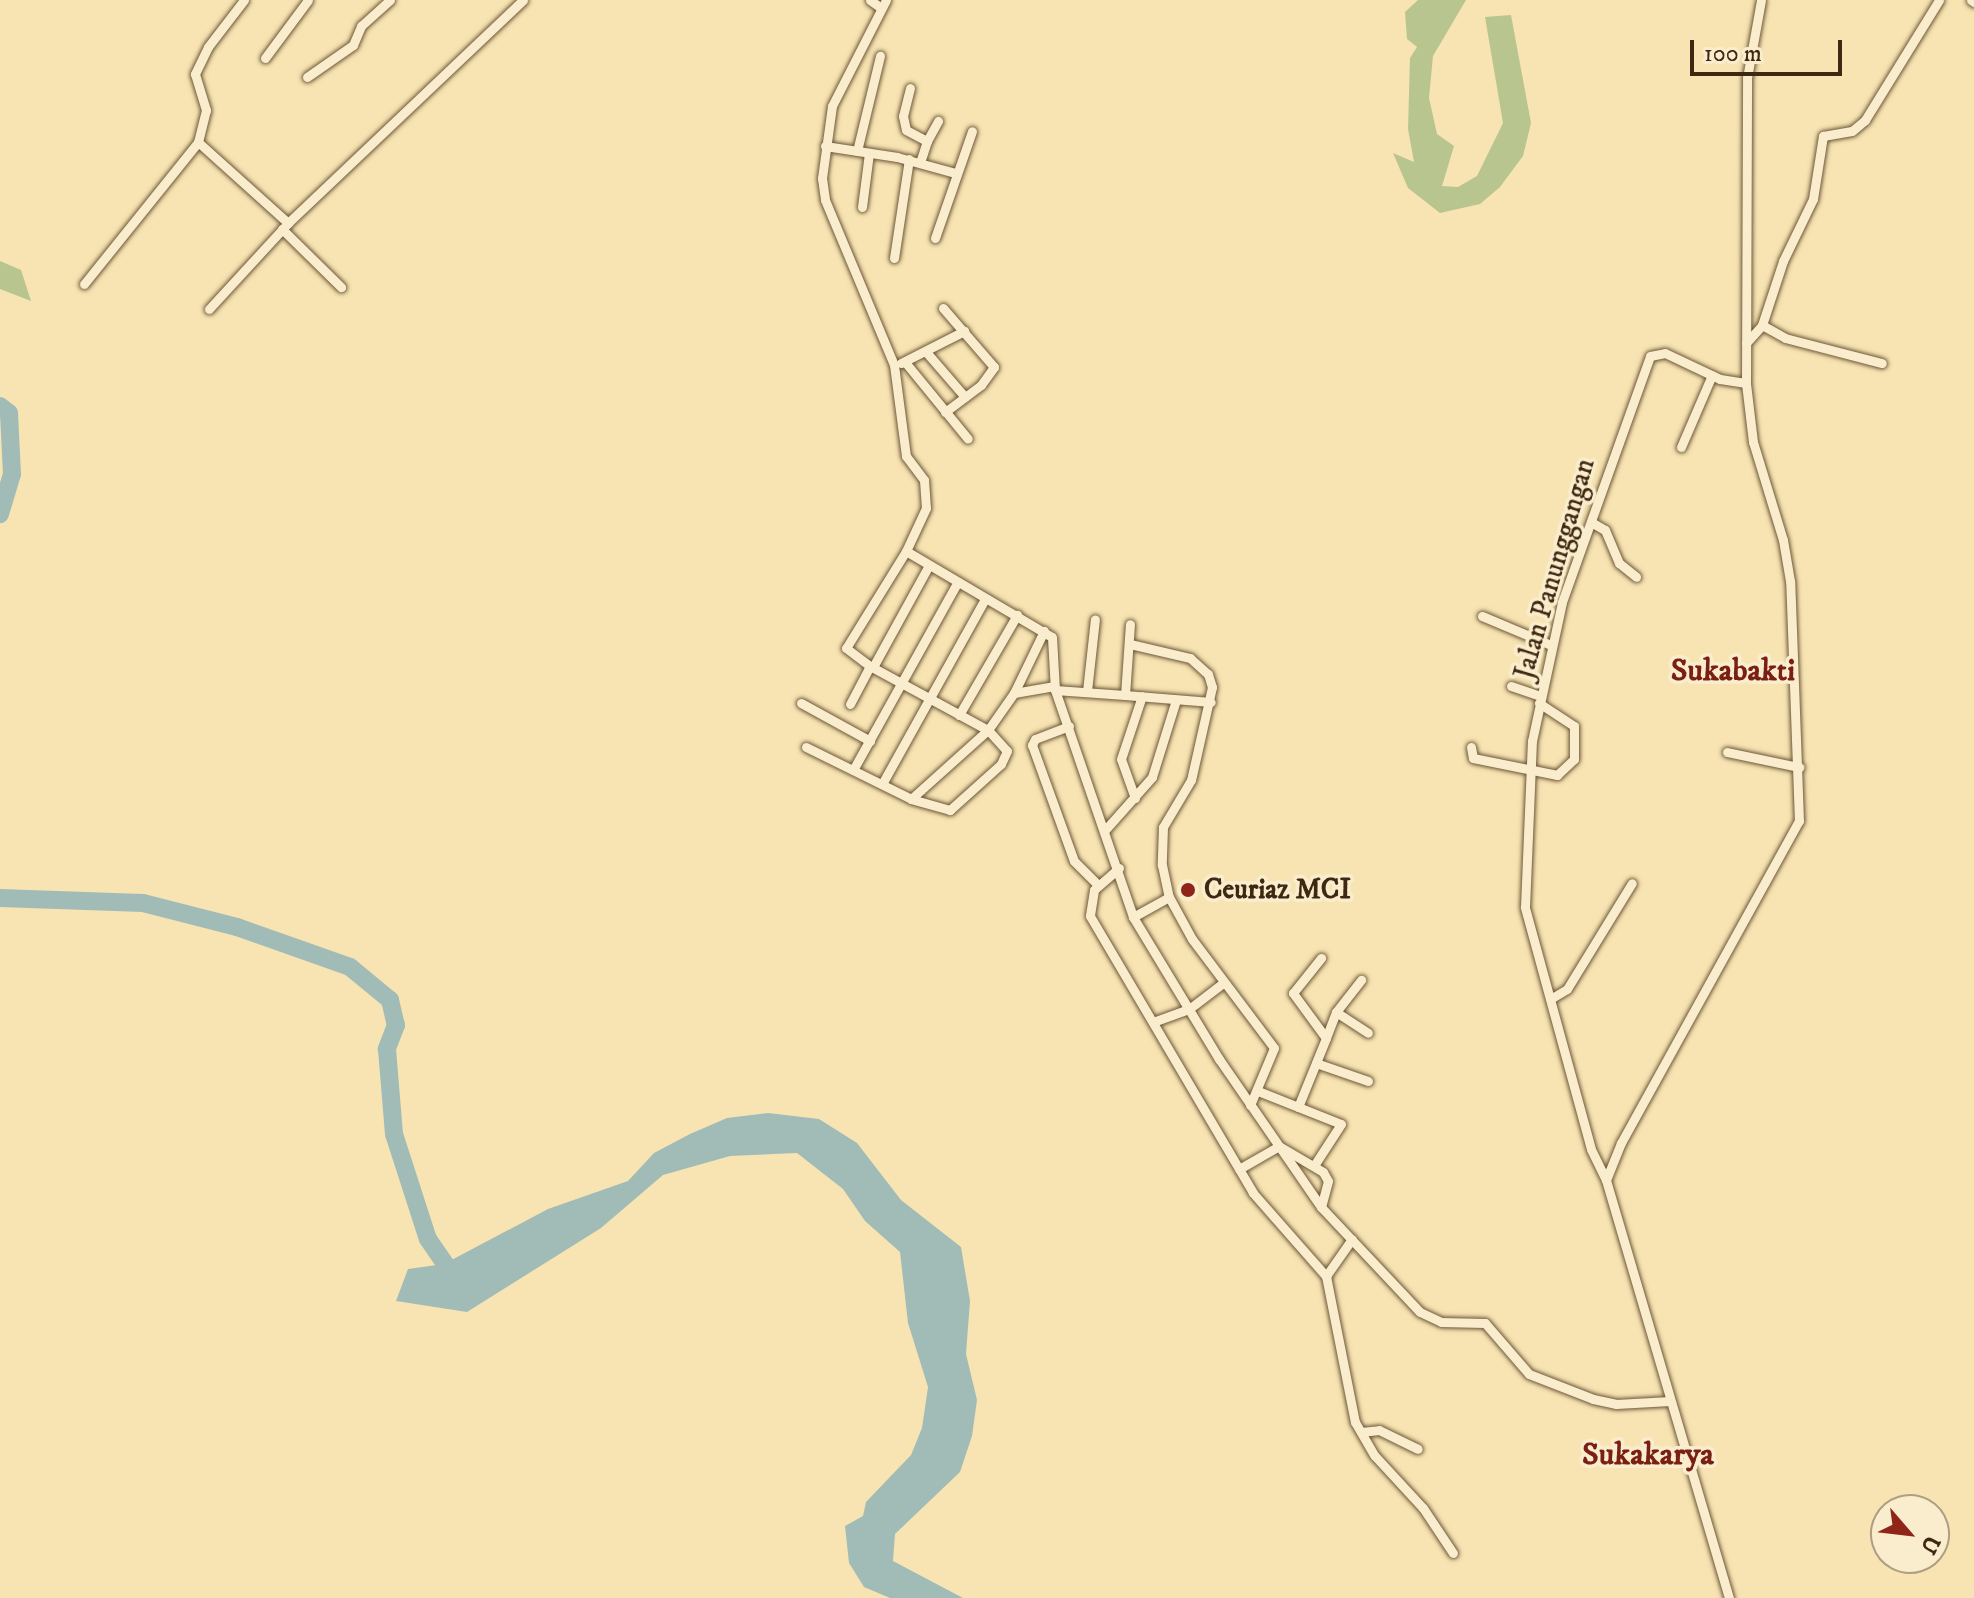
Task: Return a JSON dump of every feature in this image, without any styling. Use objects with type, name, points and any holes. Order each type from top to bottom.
[{"type":"street","points":[[84,284],[198,142],[206,110],[195,74],[208,47],[244,0]]},
{"type":"street","points":[[265,58],[308,0]]},
{"type":"street","points":[[307,77],[353,45],[361,26],[390,0]]},
{"type":"street","points":[[209,309],[285,226],[523,0]]},
{"type":"street","points":[[870,0],[884,4],[832,106],[825,146],[825,200],[900,364],[968,439]]},
{"type":"street","points":[[1606,1180],[1628,1131],[1796,832],[1799,767],[1790,581],[1783,540],[1753,442],[1746,383],[1747,78],[1761,0]]},
{"type":"street","points":[[1746,343],[1762,325],[1783,261],[1813,199],[1823,136],[1852,131],[1865,120],[1939,0]]},
{"type":"street","points":[[857,151],[880,56]]},
{"type":"street","points":[[910,88],[903,116],[906,130],[927,141]]},
{"type":"street","points":[[894,258],[914,161],[938,121]]},
{"type":"street","points":[[935,238],[972,131]]},
{"type":"street","points":[[198,142],[285,226],[341,287]]},
{"type":"street","points":[[825,146],[914,161],[955,173]]},
{"type":"street","points":[[862,207],[869,153]]},
{"type":"street","points":[[943,308],[994,367],[965,397],[945,412]]},
{"type":"street","points":[[1762,325],[1785,338],[1882,363]]},
{"type":"street","points":[[900,364],[927,353],[964,331]]},
{"type":"street","points":[[927,353],[965,397]]},
{"type":"street","name":"Jalan Panunggangan","points":[[1729,1598],[1606,1180],[1587,1136],[1525,907],[1529,771],[1551,645],[1650,356],[1665,353],[1712,375],[1746,383]]},
{"type":"street","points":[[806,747],[941,811],[965,798],[1007,757],[988,730],[872,666],[846,648],[906,551],[926,508],[921,474],[903,446],[900,364]]},
{"type":"street","points":[[1681,447],[1712,375]]},
{"type":"street","points":[[1591,522],[1605,530],[1619,563],[1636,577]]},
{"type":"street","points":[[906,551],[928,567],[1044,631],[1055,642],[1054,688],[1119,868],[1133,917],[1250,1105],[1321,1207],[1420,1312],[1441,1322],[1485,1323],[1529,1374],[1549,1384],[1616,1404],[1670,1401]]},
{"type":"street","points":[[850,704],[928,567]]},
{"type":"street","points":[[853,770],[957,583]]},
{"type":"street","points":[[882,784],[985,599]]},
{"type":"street","points":[[959,715],[1017,615]]},
{"type":"street","points":[[1482,616],[1551,645]]},
{"type":"street","points":[[1087,691],[1095,619]]},
{"type":"street","points":[[1125,695],[1130,624]]},
{"type":"street","points":[[911,799],[988,730],[1014,693],[1044,631]]},
{"type":"street","points":[[1130,644],[1169,650],[1201,666],[1212,687],[1191,780],[1160,838],[1169,897],[1223,983],[1274,1048],[1250,1105]]},
{"type":"street","points":[[1471,747],[1473,758],[1529,771],[1557,775],[1569,766],[1576,750],[1571,720],[1511,686]]},
{"type":"street","points":[[1014,693],[1054,688],[1211,702]]},
{"type":"street","points":[[1135,798],[1121,759],[1142,696]]},
{"type":"street","points":[[1105,830],[1135,798],[1158,764],[1176,700]]},
{"type":"street","points":[[801,703],[870,741]]},
{"type":"street","points":[[1069,726],[1035,739],[1032,745],[1074,861],[1098,885]]},
{"type":"street","points":[[1727,752],[1799,767]]},
{"type":"street","points":[[1119,868],[1098,885],[1090,916],[1253,1193],[1326,1276],[1361,1432],[1453,1553]]},
{"type":"street","points":[[1552,998],[1567,989],[1632,883]]},
{"type":"street","points":[[1133,917],[1169,897]]},
{"type":"street","points":[[1321,958],[1293,998],[1326,1038]]},
{"type":"street","points":[[1298,1107],[1336,1012],[1361,980]]},
{"type":"street","points":[[1153,1022],[1189,1009],[1223,983]]},
{"type":"street","points":[[1336,1012],[1368,1033]]},
{"type":"street","points":[[1316,1063],[1368,1081]]},
{"type":"street","points":[[1258,1091],[1341,1124],[1315,1164]]},
{"type":"street","points":[[1239,1169],[1279,1146]]},
{"type":"street","points":[[1279,1146],[1315,1164],[1328,1181],[1321,1207]]},
{"type":"street","points":[[1326,1276],[1352,1239]]},
{"type":"street","points":[[1361,1432],[1379,1430],[1418,1449]]},
{"type":"green space","points":[[1418,0],[1466,0],[1433,56],[1429,98],[1437,134],[1454,146],[1442,186],[1458,187],[1477,176],[1503,123],[1485,17],[1511,15],[1531,123],[1523,156],[1500,187],[1480,204],[1440,213],[1408,188],[1393,153],[1414,162],[1408,129],[1410,58],[1417,47],[1407,39],[1405,12]]},
{"type":"green space","points":[[0,261],[21,270],[31,301],[0,289]]},
{"type":"water","points":[[768,1113],[819,1119],[857,1143],[901,1200],[961,1247],[970,1301],[966,1354],[977,1400],[972,1436],[960,1472],[895,1534],[893,1561],[963,1598],[890,1598],[864,1587],[849,1563],[845,1526],[863,1516],[866,1502],[911,1455],[922,1428],[928,1387],[908,1323],[900,1252],[865,1221],[843,1189],[797,1153],[730,1156],[663,1175],[601,1228],[467,1312],[396,1301],[408,1269],[444,1264],[548,1209],[628,1181],[654,1153],[690,1134],[727,1118]]},
{"type":"waterway","points":[[0,406],[9,413],[12,474],[0,514]]},
{"type":"waterway","points":[[0,898],[143,903],[237,927],[350,967],[390,1000],[396,1025],[387,1049],[394,1134],[428,1239],[454,1277],[459,1277]]},
{"type":"place","name":"Ceuriaz MCI","points":[[1188,890]]},
{"type":"district","name":"Sukabakti","points":[[1733,671]]},
{"type":"district","name":"Sukakarya","points":[[1648,1455]]}]
